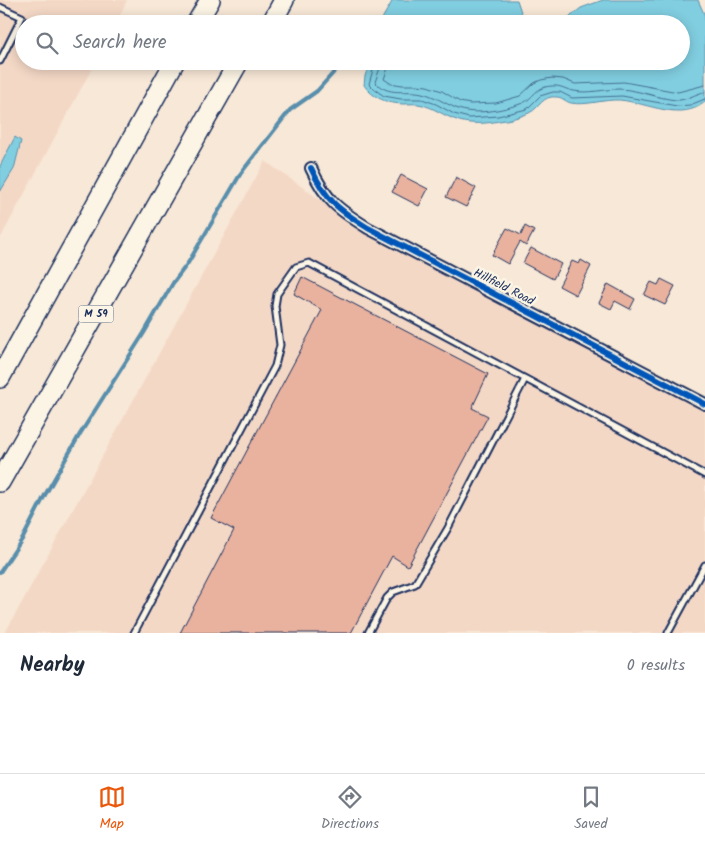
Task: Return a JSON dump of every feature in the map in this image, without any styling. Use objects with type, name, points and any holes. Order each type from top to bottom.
[{"type":"highway","points":[[195,15],[201,0]]},
{"type":"highway","points":[[201,15],[210,0]]},
{"type":"highway","points":[[264,15],[272,0]]},
{"type":"highway","points":[[276,15],[284,0]]},
{"type":"highway","points":[[0,378],[170,70]]},
{"type":"highway","name":"M 59","points":[[0,482],[234,70]]},
{"type":"highway","points":[[191,147],[226,104],[245,70]]},
{"type":"street","name":"Hillfield Road","points":[[311,168],[320,188],[327,197],[368,228],[705,404]]},
{"type":"lane","points":[[0,6],[18,15]]},
{"type":"lane","points":[[0,61],[15,31]]},
{"type":"lane","points":[[134,633],[274,366],[280,345],[275,306],[277,294],[296,267],[309,263],[705,475]]},
{"type":"lane","points":[[368,633],[387,598],[393,592],[415,584],[448,528],[525,379]]},
{"type":"lane","points":[[668,633],[705,565]]},
{"type":"shaded area","points":[[0,0],[127,0],[120,15],[15,15],[15,70],[91,70],[0,239]]},
{"type":"shaded area","points":[[265,161],[362,229],[705,410],[705,633],[5,633]]},
{"type":"water","points":[[393,0],[517,0],[522,15],[384,15]]},
{"type":"water","points":[[603,0],[698,0],[705,16],[705,102],[696,108],[686,111],[675,111],[620,100],[577,104],[559,97],[552,97],[544,100],[533,111],[522,116],[503,121],[476,123],[459,121],[423,105],[398,104],[387,101],[376,97],[364,85],[367,70],[690,70],[690,15],[572,15],[581,8]]},
{"type":"water","points":[[15,137],[21,141],[14,169],[0,192],[0,166]]},
{"type":"building","points":[[401,175],[428,189],[419,206],[392,192]]},
{"type":"building","points":[[456,177],[476,188],[466,207],[446,197]]},
{"type":"building","points":[[525,226],[534,231],[526,246],[520,242],[508,264],[492,255],[507,228],[521,235]]},
{"type":"building","points":[[531,248],[561,264],[553,279],[523,263]]},
{"type":"building","points":[[581,260],[591,266],[576,295],[559,286],[572,261],[579,264]]},
{"type":"building","points":[[302,277],[488,374],[472,408],[488,416],[408,566],[392,556],[351,633],[180,633],[234,530],[211,518],[322,310],[294,294]]},
{"type":"building","points":[[661,279],[675,286],[665,305],[644,295],[651,282],[658,285]]},
{"type":"building","points":[[608,284],[635,299],[630,309],[615,301],[611,309],[599,303]]},
{"type":"waterway","points":[[0,572],[23,538],[80,434],[144,333],[173,283],[188,263],[241,173],[290,110],[317,91],[336,70]]},
{"type":"cycle path","points":[[311,168],[322,189],[334,204],[368,228],[705,404]]}]
